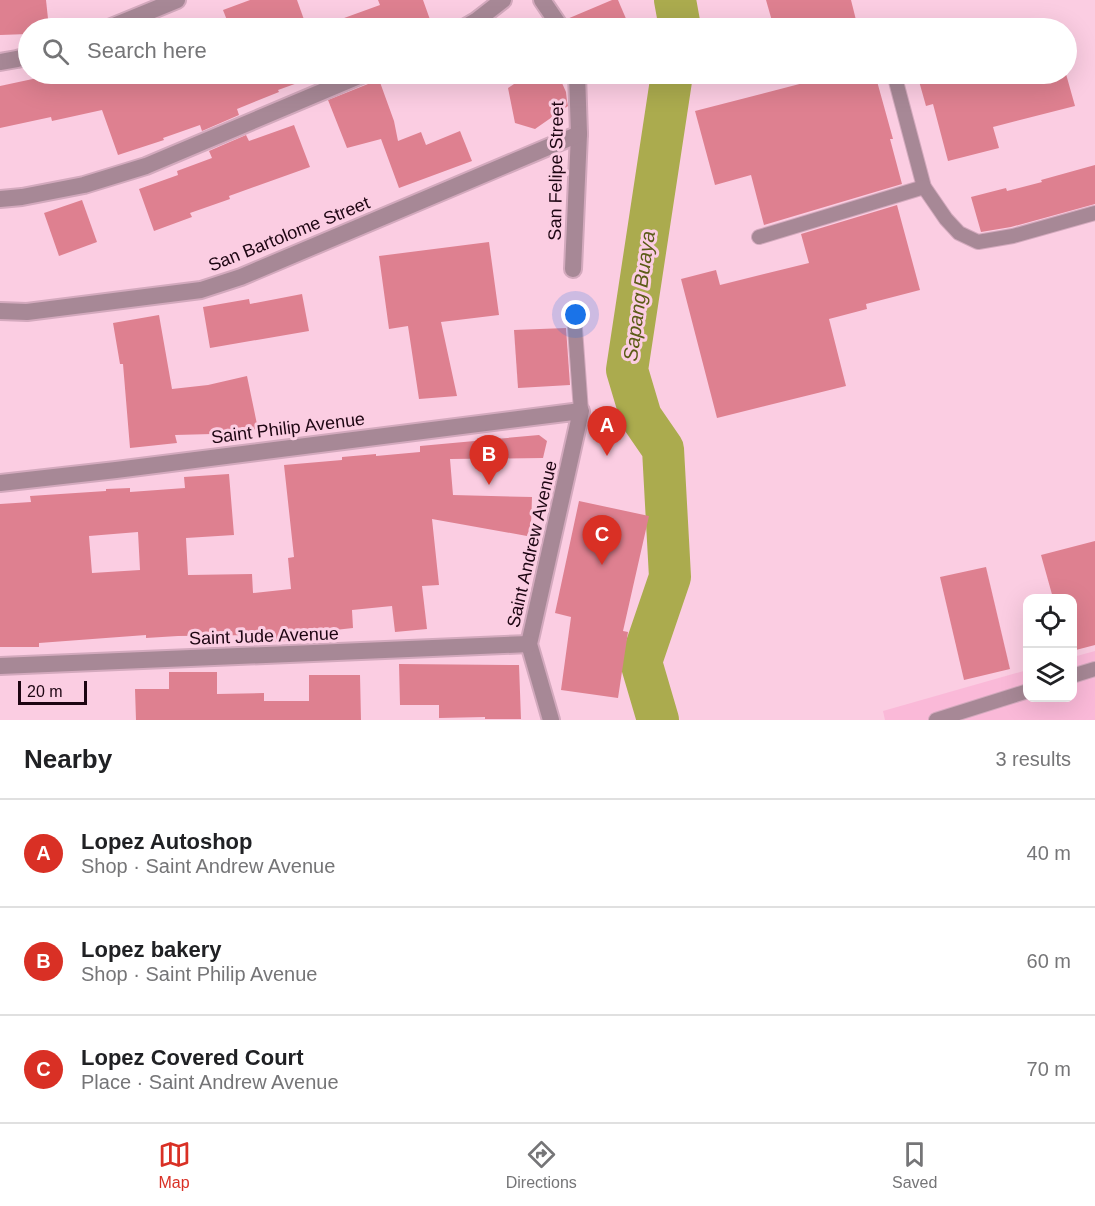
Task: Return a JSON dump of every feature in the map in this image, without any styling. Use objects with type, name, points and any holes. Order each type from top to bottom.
[{"type":"street","points":[[133,18],[177,0]]},
{"type":"street","points":[[480,18],[503,0]]},
{"type":"street","points":[[542,0],[554,18]]},
{"type":"street","points":[[0,62],[18,59]]},
{"type":"street","points":[[0,199],[22,197],[84,184],[146,166],[340,84]]},
{"type":"street","name":"San Felipe Street","points":[[573,269],[579,134],[577,84]]},
{"type":"street","name":"San Bartolome Street","points":[[0,311],[27,312],[201,290],[241,278],[579,134]]},
{"type":"street","name":"Saint Philip Avenue","points":[[0,483],[581,411]]},
{"type":"street","name":"Saint Andrew Avenue","points":[[550,720],[529,644],[581,411]]},
{"type":"street","name":"Saint Jude Avenue","points":[[0,666],[529,644]]},
{"type":"lane","points":[[897,84],[924,187],[946,219],[959,233],[978,242],[1014,236],[1095,213]]},
{"type":"lane","points":[[759,237],[924,187]]},
{"type":"lane","points":[[574,315],[581,411]]},
{"type":"lane","points":[[1077,674],[1095,669]]},
{"type":"lane","points":[[938,720],[1023,693]]},
{"type":"shaded area","points":[[1095,651],[1095,720],[885,720],[883,711],[1023,671],[1023,702],[1077,702],[1077,656]]},
{"type":"building","points":[[0,0],[46,0],[48,18],[18,18],[18,34],[0,35]]},
{"type":"building","points":[[250,0],[297,0],[303,18],[226,18],[223,10]]},
{"type":"building","points":[[378,0],[423,0],[429,18],[344,18],[380,5]]},
{"type":"building","points":[[612,0],[618,0],[626,18],[569,18]]},
{"type":"building","points":[[766,0],[851,0],[856,18],[771,18]]},
{"type":"building","points":[[18,82],[18,84],[295,84],[237,109],[239,115],[202,131],[200,125],[118,155],[102,110],[52,121],[51,117],[0,128],[0,86]]},
{"type":"building","points":[[368,84],[381,84],[394,121],[398,141],[421,132],[426,145],[460,131],[472,161],[399,188],[381,139],[347,148],[328,100]]},
{"type":"building","points":[[514,84],[562,84],[568,106],[535,129],[515,123],[508,88]]},
{"type":"building","points":[[799,84],[878,84],[893,139],[890,139],[902,184],[764,225],[751,175],[715,185],[695,111]]},
{"type":"building","points":[[920,84],[1069,84],[1075,106],[993,127],[999,148],[948,161],[933,104],[926,106]]},
{"type":"building","points":[[294,125],[310,167],[229,196],[230,199],[190,213],[192,217],[154,231],[139,189],[178,175],[177,171],[212,158],[209,151],[246,135],[249,141]]},
{"type":"building","points":[[1095,165],[1095,204],[1011,227],[981,232],[971,197],[1042,182],[1041,180]]},
{"type":"building","points":[[82,200],[97,242],[59,256],[44,213]]},
{"type":"building","points":[[897,205],[920,290],[866,304],[867,309],[829,319],[846,386],[717,418],[681,279],[716,270],[720,285],[809,263],[801,234]]},
{"type":"building","points":[[489,242],[499,315],[441,322],[457,396],[419,399],[408,326],[389,329],[379,256]]},
{"type":"building","points":[[302,294],[309,331],[210,348],[203,307],[249,299],[250,304]]},
{"type":"building","points":[[159,315],[172,389],[208,385],[247,376],[258,429],[175,435],[177,443],[130,448],[123,364],[120,364],[113,323]]},
{"type":"building","points":[[566,328],[570,385],[518,388],[514,330]]},
{"type":"building","points":[[539,435],[547,441],[543,458],[450,459],[453,495],[532,497],[531,526],[527,536],[432,519],[439,585],[422,586],[427,629],[395,632],[392,606],[352,610],[353,628],[326,631],[327,637],[266,643],[265,635],[146,638],[146,635],[39,643],[39,647],[0,647],[0,504],[31,502],[30,496],[106,491],[106,489],[130,488],[130,492],[185,488],[184,477],[229,474],[234,535],[186,538],[188,575],[252,574],[253,593],[291,589],[288,558],[294,557],[284,465],[342,460],[342,457],[420,452],[420,446]],"holes":[[[138,532],[140,570],[92,573],[89,536]]]},
{"type":"building","points":[[579,501],[649,516],[623,631],[628,632],[618,698],[561,690],[571,617],[555,613]]},
{"type":"building","points":[[1095,541],[1095,645],[1077,650],[1077,594],[1052,594],[1041,555]]},
{"type":"building","points":[[986,567],[1010,669],[964,680],[940,577]]},
{"type":"building","points":[[399,664],[519,665],[521,719],[439,718],[439,705],[400,705]]},
{"type":"building","points":[[169,672],[217,672],[217,694],[264,693],[264,701],[309,701],[309,675],[360,675],[361,720],[136,720],[135,689],[169,689]]},
{"type":"waterway","name":"Sapang Buaya","points":[[675,0],[678,18]]},
{"type":"waterway","name":"Sapang Buaya","points":[[658,720],[641,662],[670,577],[663,449],[641,417],[627,370],[670,84]]},
{"type":"place","name":"Lopez Autoshop","points":[[607,456]]},
{"type":"place","name":"Lopez bakery","points":[[489,485]]},
{"type":"place","name":"Lopez Covered Court","points":[[602,565]]}]
